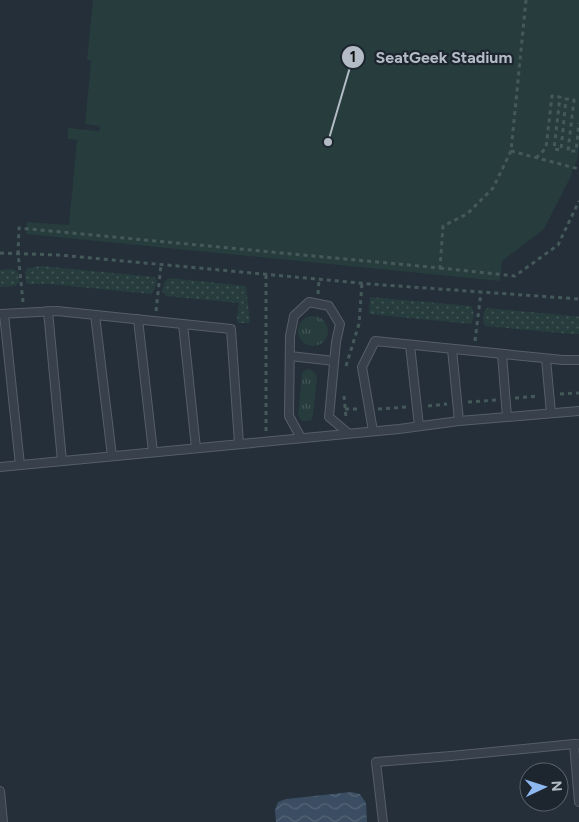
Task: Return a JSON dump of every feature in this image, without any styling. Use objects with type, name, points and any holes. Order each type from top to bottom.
[{"type":"lane","points":[[301,438],[289,416],[290,336],[294,316],[308,302],[329,306],[340,324],[336,342],[329,417],[348,433]]},
{"type":"lane","points":[[48,311],[62,461]]},
{"type":"lane","points":[[20,465],[2,314],[57,311],[231,329],[240,444]]},
{"type":"lane","points":[[95,315],[112,456]]},
{"type":"lane","points":[[138,319],[153,452]]},
{"type":"lane","points":[[183,324],[196,448]]},
{"type":"lane","points":[[373,431],[362,367],[375,341],[546,359],[579,360]]},
{"type":"lane","points":[[410,345],[419,426]]},
{"type":"lane","points":[[452,349],[459,422]]},
{"type":"lane","points":[[502,354],[506,417]]},
{"type":"lane","points":[[290,356],[334,361]]},
{"type":"lane","points":[[546,359],[551,414]]},
{"type":"lane","points":[[0,467],[579,411]]},
{"type":"lane","points":[[383,822],[376,762],[576,744],[579,802]]},
{"type":"lane","points":[[0,792],[3,822]]},
{"type":"path","points":[[440,268],[443,226],[467,214],[493,188],[511,152],[526,0]]},
{"type":"path","points":[[536,158],[546,148],[552,96],[560,97],[554,149],[561,150],[566,99],[574,100],[568,151],[576,151],[579,123]]},
{"type":"path","points":[[511,152],[579,170]]},
{"type":"path","points":[[24,313],[18,253],[19,228],[515,276],[558,245],[579,200]]},
{"type":"path","points":[[0,253],[59,255],[266,275],[579,299]]},
{"type":"path","points":[[155,321],[161,265]]},
{"type":"path","points":[[266,275],[266,441]]},
{"type":"path","points":[[345,370],[359,324],[362,283]]},
{"type":"path","points":[[474,351],[481,292]]},
{"type":"path","points":[[343,389],[348,433]]},
{"type":"green space","points":[[93,0],[579,0],[579,145],[577,161],[544,229],[502,261],[500,281],[26,234],[27,222],[69,225],[77,140],[68,139],[68,128],[99,131],[100,126],[85,124],[91,61],[87,60]]},
{"type":"green space","points":[[41,266],[155,277],[157,281],[151,294],[26,283],[25,271],[28,268]]},
{"type":"green space","points":[[13,269],[18,272],[19,282],[15,286],[0,287],[0,270]]},
{"type":"green space","points":[[170,278],[246,286],[250,323],[238,323],[239,303],[166,296],[162,291],[165,281]]},
{"type":"green space","points":[[370,297],[471,306],[473,317],[471,324],[369,314]]},
{"type":"green space","points":[[487,308],[579,316],[579,334],[485,326],[483,315]]},
{"type":"green space","points":[[313,316],[319,317],[327,325],[327,337],[319,345],[313,346],[307,345],[299,337],[298,331],[299,325],[307,317]]},
{"type":"green space","points":[[308,369],[312,370],[317,376],[313,416],[311,420],[302,421],[298,415],[302,374]]},
{"type":"water","points":[[351,792],[360,794],[366,803],[367,822],[276,822],[275,810],[278,802],[286,799]]},
{"type":"place","name":"SeatGeek Stadium","points":[[328,142]]}]
